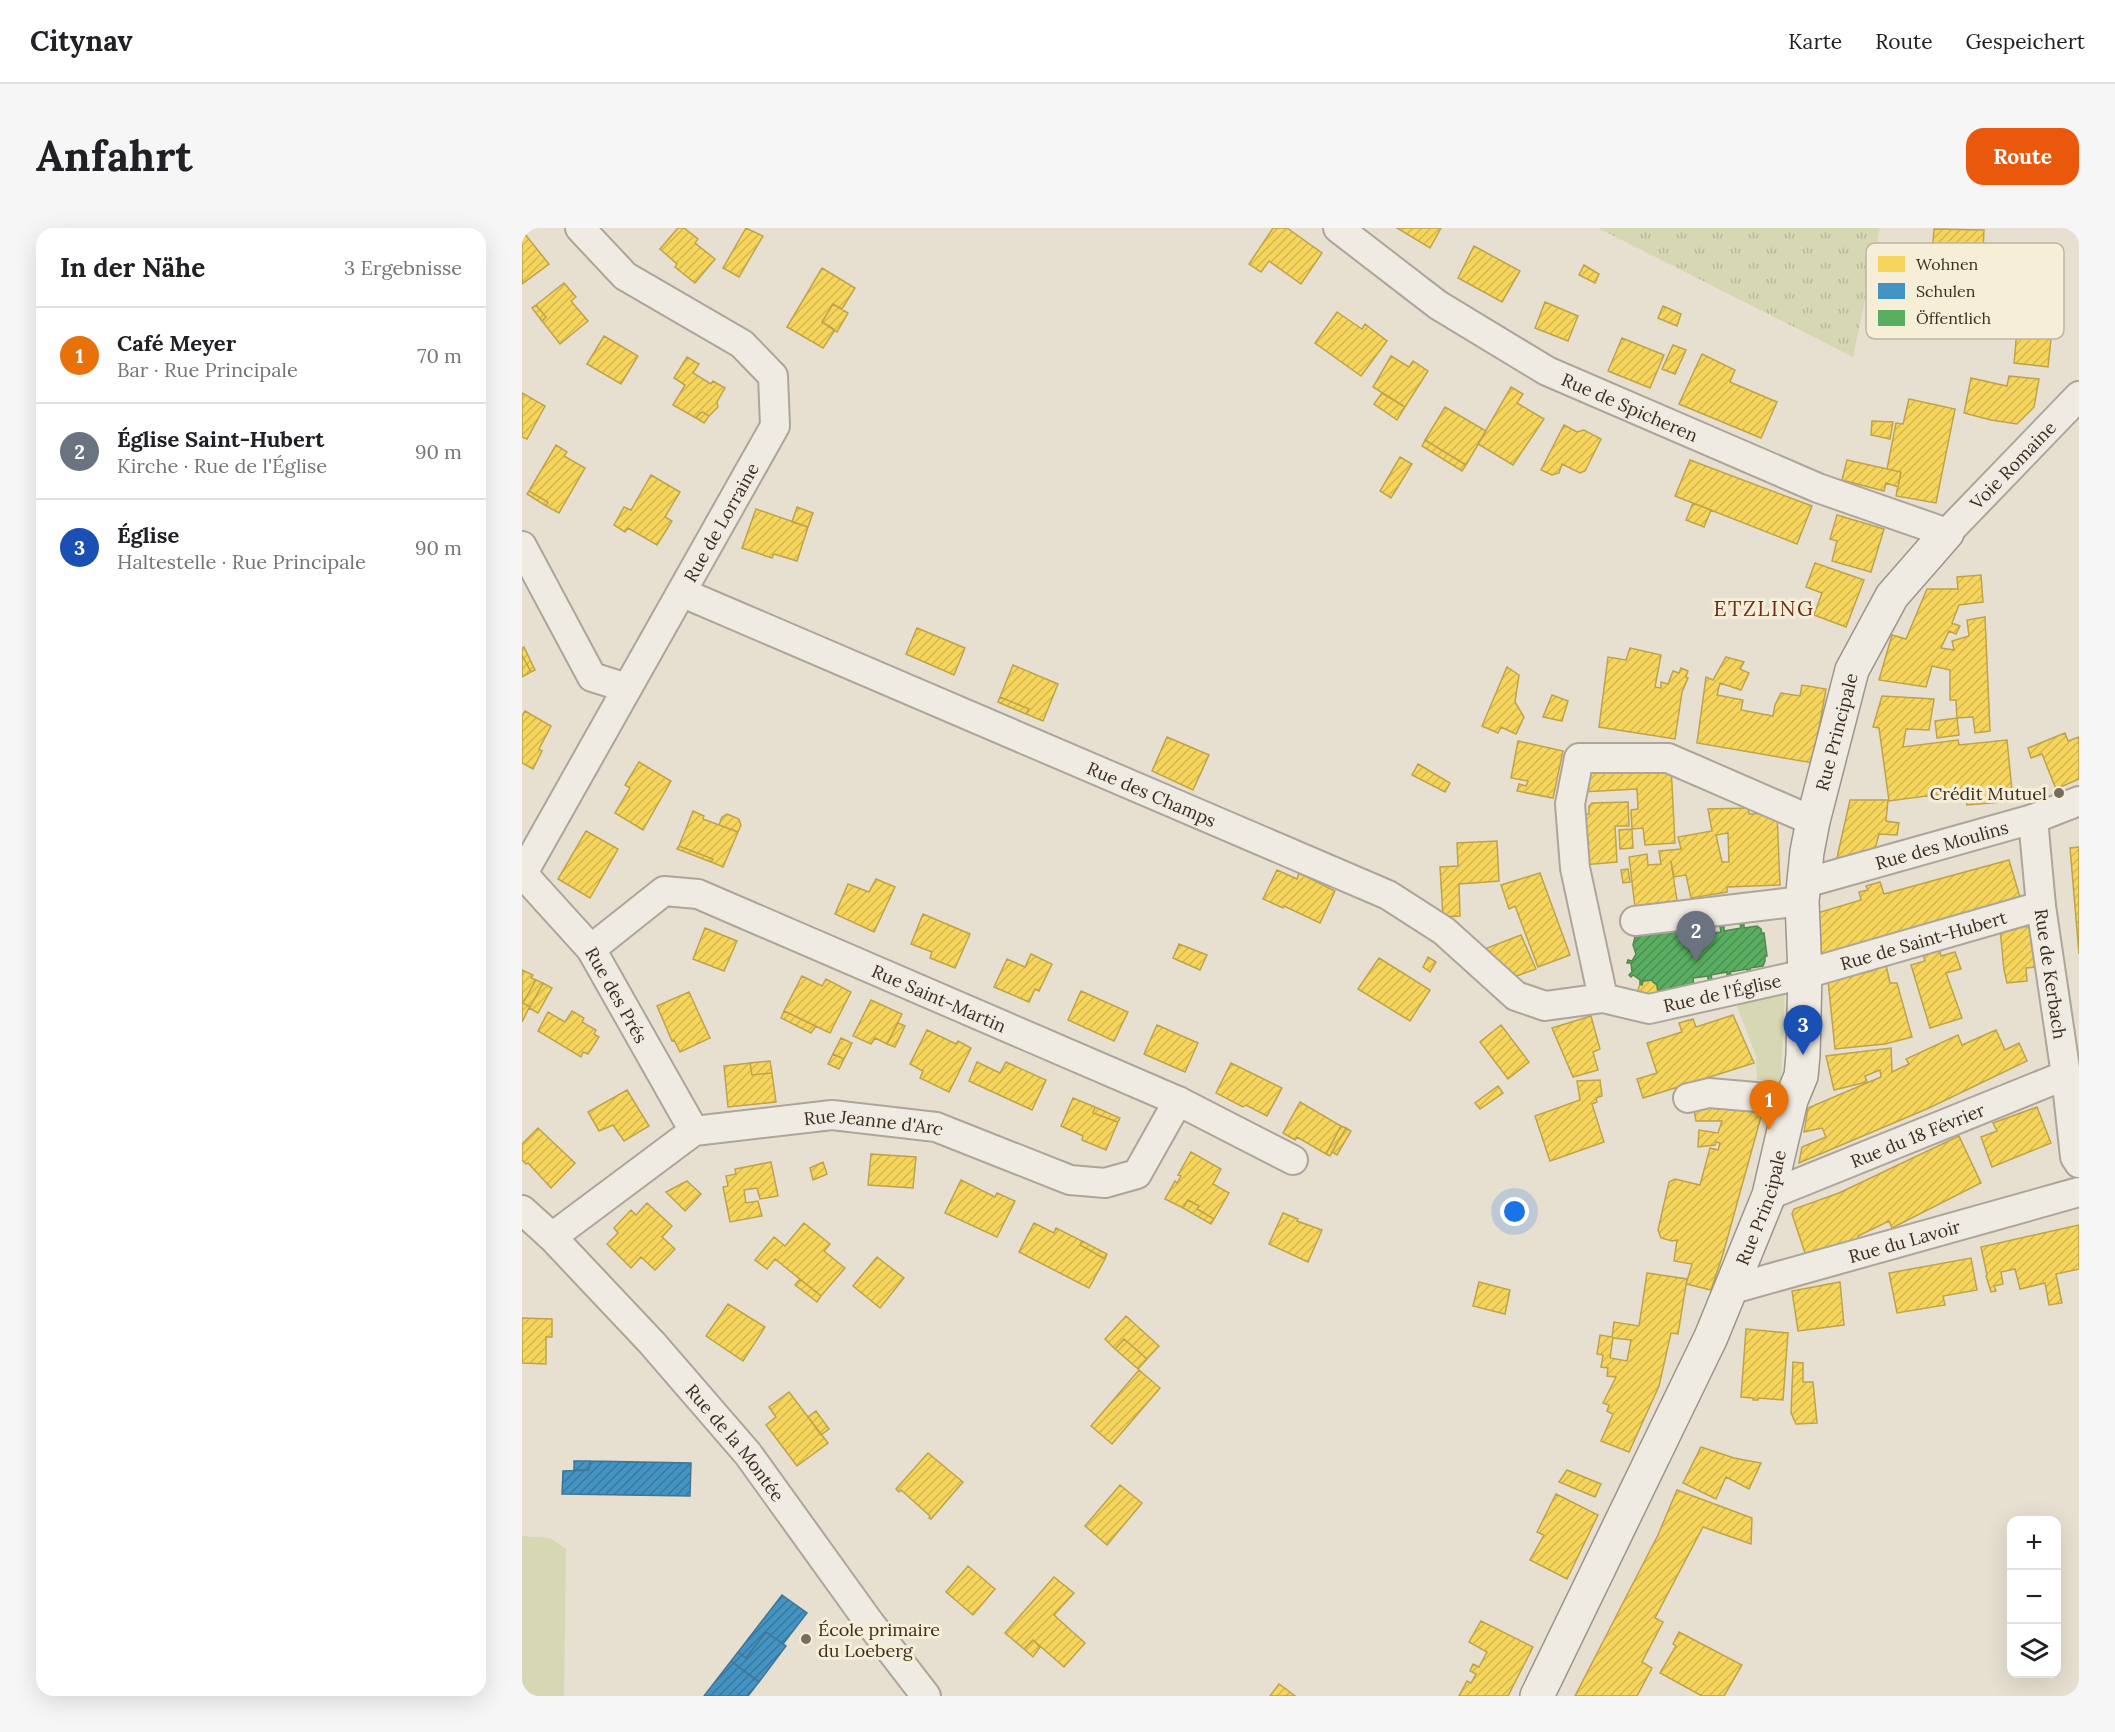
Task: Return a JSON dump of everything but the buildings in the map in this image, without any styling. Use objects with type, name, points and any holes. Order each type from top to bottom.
[{"type":"street","name":"Rue de Lorraine","points":[[522,874],[683,593],[775,426],[773,376],[742,344],[625,276],[580,228]]},
{"type":"street","name":"Rue de Spicheren","points":[[1338,228],[1438,305],[1547,371],[1818,488],[1947,533]]},
{"type":"street","name":"Voie Romaine","points":[[1947,533],[2079,396]]},
{"type":"street","name":"Rue Principale","points":[[1537,1696],[1711,1337],[1769,1195],[1791,1100],[1801,1076],[1805,974],[1803,892],[1813,821],[1852,670],[1892,596],[1947,533]]},
{"type":"street","points":[[522,546],[592,677],[627,688]]},
{"type":"street","name":"Rue des Champs","points":[[683,593],[1388,894],[1444,931],[1516,996],[1545,1006],[1603,998]]},
{"type":"street","points":[[1603,998],[1575,868],[1570,804],[1579,758],[1668,758],[1813,821]]},
{"type":"street","name":"Rue des Moulins","points":[[1803,892],[2033,819],[2079,801]]},
{"type":"street","name":"Rue de Kerbach","points":[[2033,819],[2041,906],[2066,1075],[2075,1157],[2079,1163]]},
{"type":"street","name":"Rue des Prés","points":[[522,874],[591,949],[693,1131]]},
{"type":"street","name":"Rue Saint-Martin","points":[[591,949],[664,891],[698,894],[1178,1101],[1293,1160]]},
{"type":"street","points":[[1635,921],[1803,892]]},
{"type":"street","name":"Rue de Saint-Hubert","points":[[1805,974],[2041,906]]},
{"type":"street","name":"Rue de l'Église","points":[[1603,998],[1649,1009],[1805,974]]},
{"type":"street","name":"Rue du 18 Février","points":[[1769,1195],[2066,1075]]},
{"type":"street","points":[[1689,1098],[1709,1093],[1791,1100]]},
{"type":"street","name":"Rue Jeanne d'Arc","points":[[693,1131],[831,1115],[936,1127],[1070,1180],[1105,1183],[1137,1174],[1178,1101]]},
{"type":"street","points":[[552,1237],[693,1131]]},
{"type":"street","name":"Rue du Lavoir","points":[[1729,1290],[2079,1192]]},
{"type":"street","name":"Rue de la Montée","points":[[522,1210],[552,1237],[652,1343],[748,1454],[868,1622],[926,1696]]},
{"type":"green space","points":[[1598,228],[1880,228],[1877,243],[1866,243],[1866,295],[1853,357]]},
{"type":"green space","points":[[1785,989],[1781,1081],[1757,1080],[1756,1056],[1737,1006]]},
{"type":"green space","points":[[522,1536],[550,1538],[566,1549],[564,1696],[522,1696]]},
{"type":"place","name":"Crédit Mutuel","points":[[2059,793]]},
{"type":"place","name":"Église Saint-Hubert","points":[[1696,961]]},
{"type":"place","name":"Église","points":[[1803,1055]]},
{"type":"place","name":"Café Meyer","points":[[1769,1130]]},
{"type":"place","name":"École primaire du Loeberg","points":[[806,1639]]},
{"type":"district","name":"ETZLING","points":[[1764,608]]}]
